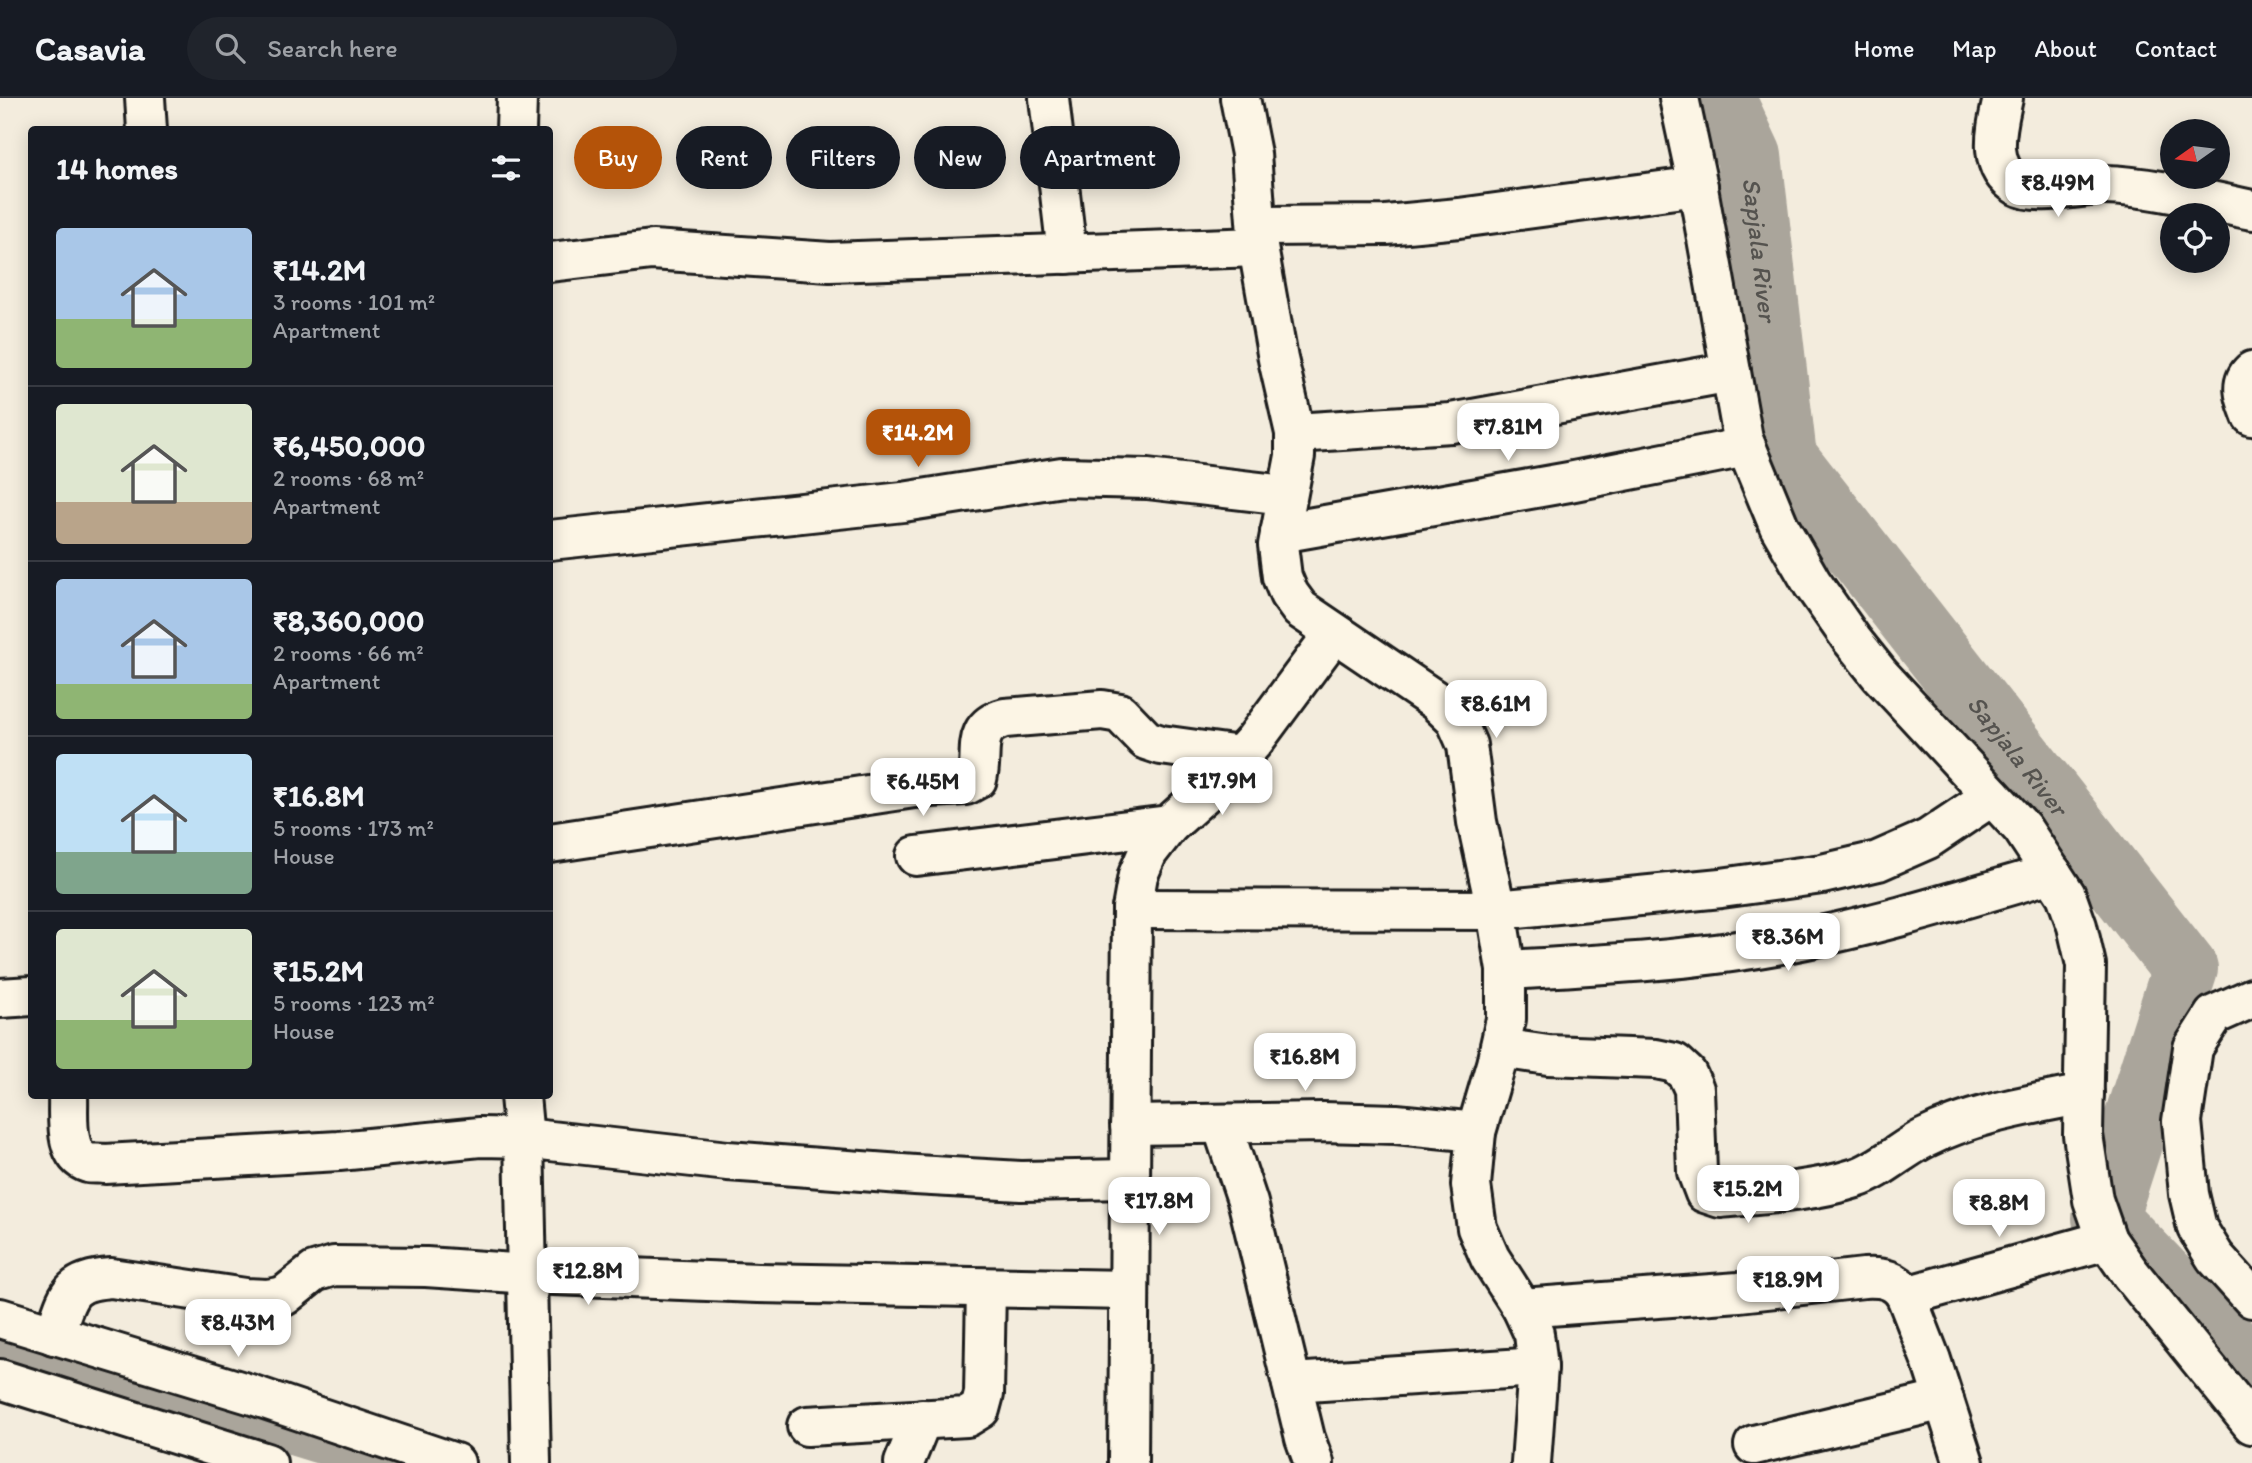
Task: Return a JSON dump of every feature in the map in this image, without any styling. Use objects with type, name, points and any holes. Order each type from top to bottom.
[{"type":"street","points":[[145,98],[147,126]]},
{"type":"street","points":[[516,126],[517,98]]},
{"type":"street","points":[[1049,98],[1067,254]]},
{"type":"street","points":[[1240,98],[1251,154],[1257,237],[1278,359],[1295,433],[1295,456],[1278,545],[1282,577],[1289,594],[1300,609],[1436,701],[1456,720],[1467,745],[1477,822],[1506,970],[1506,1019],[1476,1132],[1471,1185],[1477,1228],[1490,1258],[1522,1308],[1534,1334],[1538,1367],[1531,1463]]},
{"type":"street","points":[[1679,98],[1746,447],[1779,526],[1812,583],[1852,640],[2022,828],[2066,895],[2086,965],[2083,1135],[2093,1200],[2108,1240],[2130,1273],[2252,1424]]},
{"type":"street","points":[[2003,98],[1994,139],[1997,158],[2008,177],[2020,188],[2048,190],[2102,185],[2131,187],[2252,210]]},
{"type":"street","points":[[553,262],[652,250],[830,262],[1067,254],[1459,219],[1698,186]]},
{"type":"street","points":[[2252,371],[2244,381],[2244,392],[2252,416]]},
{"type":"street","points":[[1295,433],[1451,423],[1731,372]]},
{"type":"street","points":[[1280,533],[1569,482],[1746,447]]},
{"type":"street","points":[[553,540],[903,502],[1062,477],[1147,479],[1286,495]]},
{"type":"street","points":[[1128,1463],[1132,909],[1138,874],[1148,852],[1169,825],[1217,782],[1254,741],[1334,633]]},
{"type":"street","points":[[553,843],[914,788],[966,785],[977,779],[981,739],[985,728],[994,721],[1005,718],[1102,710],[1120,713],[1146,740],[1161,745],[1240,756]]},
{"type":"street","points":[[1132,909],[1496,910],[1721,888],[1822,874],[1878,861],[1928,839],[1992,796]]},
{"type":"street","points":[[916,856],[1169,825]]},
{"type":"street","points":[[1506,970],[1612,965],[1773,945],[1889,921],[2052,873]]},
{"type":"street","points":[[0,998],[28,996]]},
{"type":"street","points":[[2252,998],[2214,1015],[2193,1048],[2182,1121],[2189,1194],[2197,1228],[2215,1257],[2252,1298]]},
{"type":"street","points":[[1500,1048],[1548,1055],[1656,1059],[1675,1063],[1688,1074],[1694,1089],[1697,1172],[1705,1193],[1720,1198],[1819,1189],[1860,1177],[1923,1139],[1959,1122],[1994,1112],[2084,1094]]},
{"type":"street","points":[[68,1099],[69,1138],[75,1153],[86,1162],[105,1164],[339,1151],[480,1137],[524,1138],[728,1161],[915,1175],[1021,1181],[1130,1179]]},
{"type":"street","points":[[520,1099],[524,1138],[531,1463]]},
{"type":"street","points":[[1130,1125],[1323,1122],[1396,1124],[1476,1132]]},
{"type":"street","points":[[1222,1125],[1248,1203],[1305,1438],[1314,1463]]},
{"type":"street","points":[[1906,1296],[2108,1240]]},
{"type":"street","points":[[54,1335],[68,1297],[76,1287],[90,1280],[111,1279],[268,1299],[284,1296],[314,1272],[334,1266],[426,1267],[731,1282],[1129,1290]]},
{"type":"street","points":[[1522,1308],[1713,1294],[1864,1278],[1879,1277],[1893,1281],[1906,1296],[1964,1463]]},
{"type":"street","points":[[807,1426],[967,1417],[980,1409],[984,1394],[986,1288]]},
{"type":"street","points":[[0,1318],[253,1395],[455,1463]]},
{"type":"street","points":[[1292,1383],[1538,1367]]},
{"type":"street","points":[[0,1378],[264,1462]]},
{"type":"street","points":[[1754,1445],[1944,1400]]},
{"type":"street","points":[[904,1463],[922,1419]]},
{"type":"waterway","name":"Sapjala River","points":[[1722,98],[1749,156],[1784,457],[2185,969],[2105,1218],[2252,1370]]},
{"type":"waterway","points":[[0,1346],[379,1463]]}]
